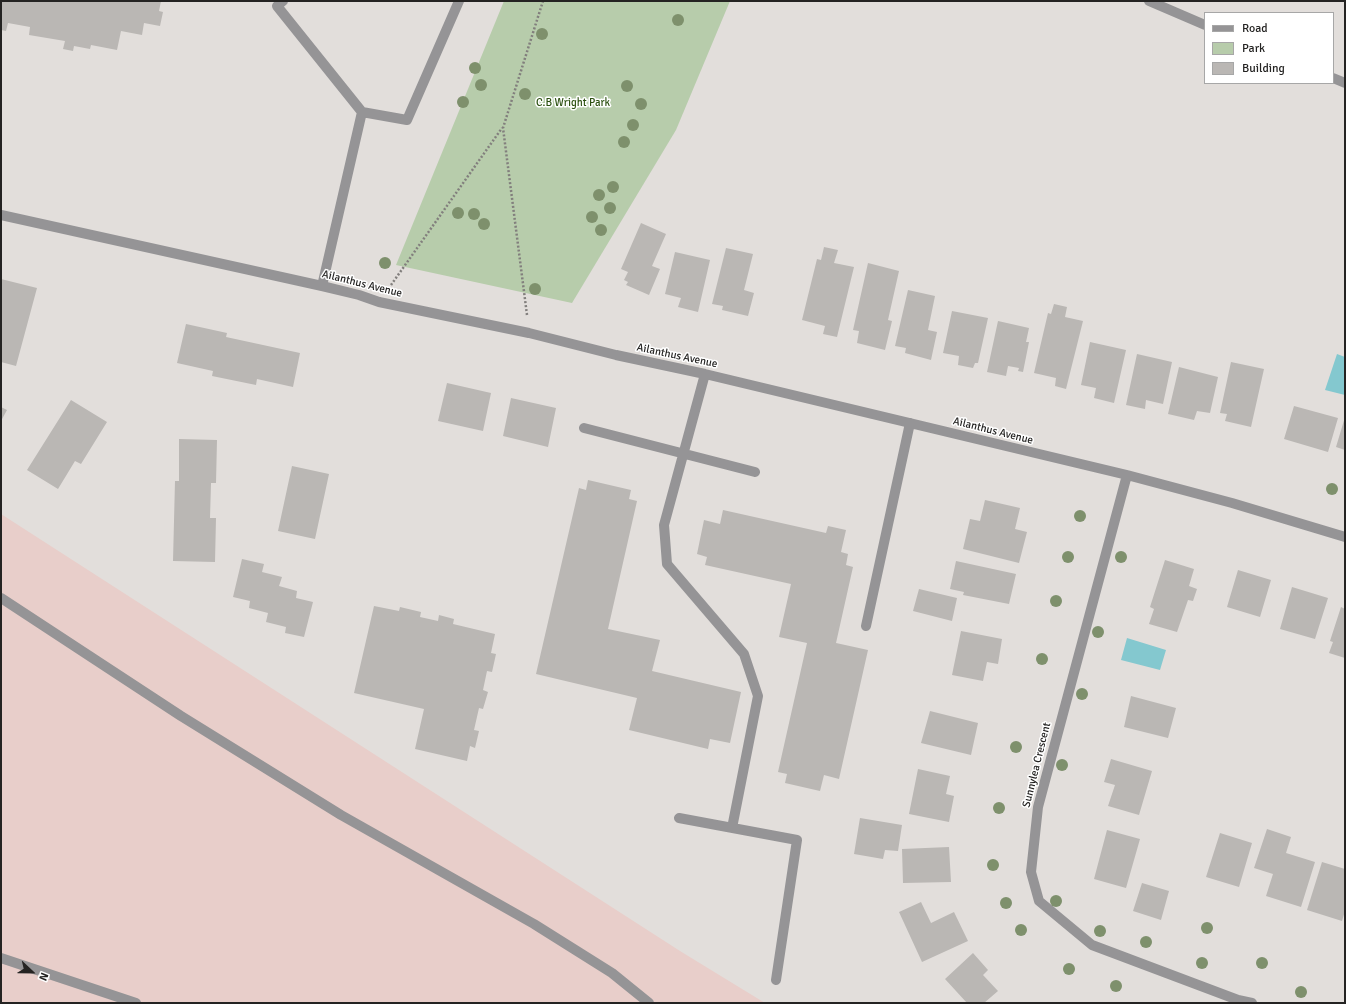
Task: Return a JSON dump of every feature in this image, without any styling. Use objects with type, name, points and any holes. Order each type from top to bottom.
[{"type":"street","points":[[283,1],[277,6],[362,112],[407,120],[459,1]]},
{"type":"street","points":[[1149,1],[1204,25]]},
{"type":"street","points":[[1334,78],[1345,84]]},
{"type":"street","points":[[322,286],[362,112]]},
{"type":"street","name":"Ailanthus Avenue","points":[[1,215],[322,286],[359,295],[379,302],[529,333],[616,355],[705,374],[910,423],[1127,475],[1345,537]]},
{"type":"street","points":[[705,374],[664,525],[666,564],[744,654],[758,696],[732,828]]},
{"type":"street","points":[[866,626],[910,423]]},
{"type":"street","points":[[584,428],[755,472]]},
{"type":"street","name":"Sunnylea Crescent","points":[[1127,475],[1038,808],[1031,872],[1040,901],[1092,945],[1238,1000],[1252,1003]]},
{"type":"street","points":[[1,598],[181,716],[327,807],[534,924],[612,973],[649,1003]]},
{"type":"street","points":[[679,818],[797,840],[776,980]]},
{"type":"street","points":[[1,958],[136,1003]]},
{"type":"path","points":[[379,302],[503,128],[542,1]]},
{"type":"path","points":[[503,128],[529,333]]},
{"type":"shaded area","points":[[1,514],[680,951],[765,1003],[1,1003]]},
{"type":"green space","name":"C.B Wright Park","points":[[504,1],[730,1],[676,130],[572,303],[396,265]]},
{"type":"water","points":[[1337,354],[1345,357],[1345,395],[1325,390]]},
{"type":"water","points":[[1127,638],[1166,650],[1160,670],[1121,660]]},
{"type":"building","points":[[1,1],[161,1],[159,11],[163,12],[160,26],[144,23],[142,35],[121,31],[117,50],[91,45],[90,49],[74,46],[73,51],[63,49],[65,41],[29,35],[30,27],[8,23],[6,31],[1,30]]},
{"type":"building","points":[[641,223],[666,234],[652,266],[660,269],[649,295],[626,285],[628,282],[624,280],[628,272],[621,269]]},
{"type":"building","points":[[824,247],[838,250],[834,263],[854,267],[837,337],[823,334],[825,326],[802,320],[817,259],[821,260]]},
{"type":"building","points":[[726,248],[753,254],[744,290],[754,293],[748,316],[722,310],[723,306],[712,304]]},
{"type":"building","points":[[675,252],[710,260],[698,312],[678,307],[681,298],[665,294]]},
{"type":"building","points":[[868,263],[899,271],[888,320],[892,321],[885,350],[857,343],[859,331],[853,330]]},
{"type":"building","points":[[1,279],[37,288],[16,366],[1,362]]},
{"type":"building","points":[[908,290],[935,296],[928,330],[937,332],[931,360],[905,353],[906,348],[895,346]]},
{"type":"building","points":[[1054,304],[1067,307],[1065,317],[1083,321],[1066,389],[1055,386],[1056,378],[1034,373],[1048,313],[1051,314]]},
{"type":"building","points":[[952,311],[988,318],[978,363],[975,363],[973,368],[958,365],[959,356],[943,353]]},
{"type":"building","points":[[998,321],[1029,328],[1026,342],[1029,342],[1023,372],[1018,371],[1019,368],[1008,366],[1006,376],[987,372]]},
{"type":"building","points":[[186,324],[227,333],[226,337],[300,353],[293,387],[257,379],[256,385],[212,376],[213,371],[177,363]]},
{"type":"building","points":[[1090,342],[1126,350],[1114,403],[1094,398],[1096,388],[1081,385]]},
{"type":"building","points":[[1137,354],[1172,362],[1163,404],[1146,400],[1145,409],[1126,405]]},
{"type":"building","points":[[1231,362],[1264,369],[1251,427],[1225,421],[1227,414],[1220,413]]},
{"type":"building","points":[[1179,367],[1218,377],[1210,413],[1197,411],[1194,420],[1168,414]]},
{"type":"building","points":[[447,383],[491,393],[483,431],[438,421]]},
{"type":"building","points":[[511,398],[556,408],[548,447],[503,436]]},
{"type":"building","points":[[71,400],[107,422],[81,464],[75,461],[58,489],[27,470]]},
{"type":"building","points":[[1294,406],[1338,418],[1328,452],[1284,439]]},
{"type":"building","points":[[1,407],[7,410],[1,421]]},
{"type":"building","points":[[1345,417],[1345,450],[1336,447]]},
{"type":"building","points":[[179,439],[217,440],[216,483],[211,483],[210,518],[216,518],[215,562],[173,561],[175,481],[179,481]]},
{"type":"building","points":[[292,466],[329,474],[315,539],[278,531]]},
{"type":"building","points":[[588,480],[631,490],[629,499],[637,501],[608,629],[660,640],[652,671],[741,692],[730,743],[710,739],[708,749],[629,730],[637,698],[536,674],[579,488],[586,490]]},
{"type":"building","points":[[985,500],[1020,508],[1015,529],[1027,532],[1019,563],[963,549],[970,519],[980,521]]},
{"type":"building","points":[[723,510],[826,533],[828,526],[846,530],[841,552],[848,554],[846,565],[853,567],[836,643],[868,650],[839,779],[824,775],[820,791],[785,783],[787,774],[778,772],[807,643],[779,637],[791,584],[705,565],[707,557],[697,554],[704,520],[720,524]]},
{"type":"building","points":[[242,559],[264,564],[262,572],[282,577],[279,586],[297,591],[296,598],[313,602],[304,637],[285,633],[286,627],[266,622],[268,613],[249,608],[250,601],[233,597]]},
{"type":"building","points":[[1165,560],[1194,569],[1189,586],[1197,589],[1193,601],[1188,600],[1177,632],[1149,624],[1154,609],[1150,607]]},
{"type":"building","points":[[956,561],[1016,574],[1009,604],[963,595],[964,592],[950,589]]},
{"type":"building","points":[[1238,570],[1271,580],[1260,617],[1227,607]]},
{"type":"building","points":[[1292,587],[1328,598],[1315,639],[1280,629]]},
{"type":"building","points":[[919,589],[957,598],[952,621],[913,611]]},
{"type":"building","points":[[374,606],[399,611],[400,607],[421,612],[420,617],[438,621],[439,615],[454,619],[453,624],[495,634],[491,653],[496,654],[492,672],[487,671],[483,690],[488,692],[483,709],[479,708],[474,730],[479,731],[475,748],[470,746],[467,761],[415,749],[424,709],[354,693]]},
{"type":"building","points":[[1341,607],[1345,609],[1345,658],[1329,653],[1333,642],[1330,641]]},
{"type":"building","points":[[961,631],[1002,639],[998,664],[987,662],[983,681],[952,675]]},
{"type":"building","points":[[1131,696],[1176,708],[1168,738],[1124,727]]},
{"type":"building","points":[[930,711],[978,723],[971,755],[921,743]]},
{"type":"building","points":[[1111,759],[1152,771],[1139,815],[1108,806],[1115,785],[1104,782]]},
{"type":"building","points":[[918,769],[950,776],[946,794],[954,796],[949,822],[909,814]]},
{"type":"building","points":[[860,818],[902,825],[898,851],[885,850],[883,859],[854,854]]},
{"type":"building","points":[[1267,829],[1291,837],[1286,853],[1315,862],[1301,907],[1266,896],[1273,874],[1254,868]]},
{"type":"building","points":[[1107,830],[1140,839],[1126,888],[1094,879]]},
{"type":"building","points":[[1220,833],[1252,843],[1239,887],[1206,877]]},
{"type":"building","points":[[949,847],[951,882],[903,883],[902,849]]},
{"type":"building","points":[[1322,862],[1345,869],[1345,911],[1342,921],[1307,910]]},
{"type":"building","points":[[1142,883],[1169,891],[1161,920],[1133,911]]},
{"type":"building","points":[[921,902],[931,923],[954,912],[968,941],[922,962],[899,912]]},
{"type":"building","points":[[973,953],[988,970],[983,975],[998,991],[984,1003],[967,1003],[945,979]]}]
